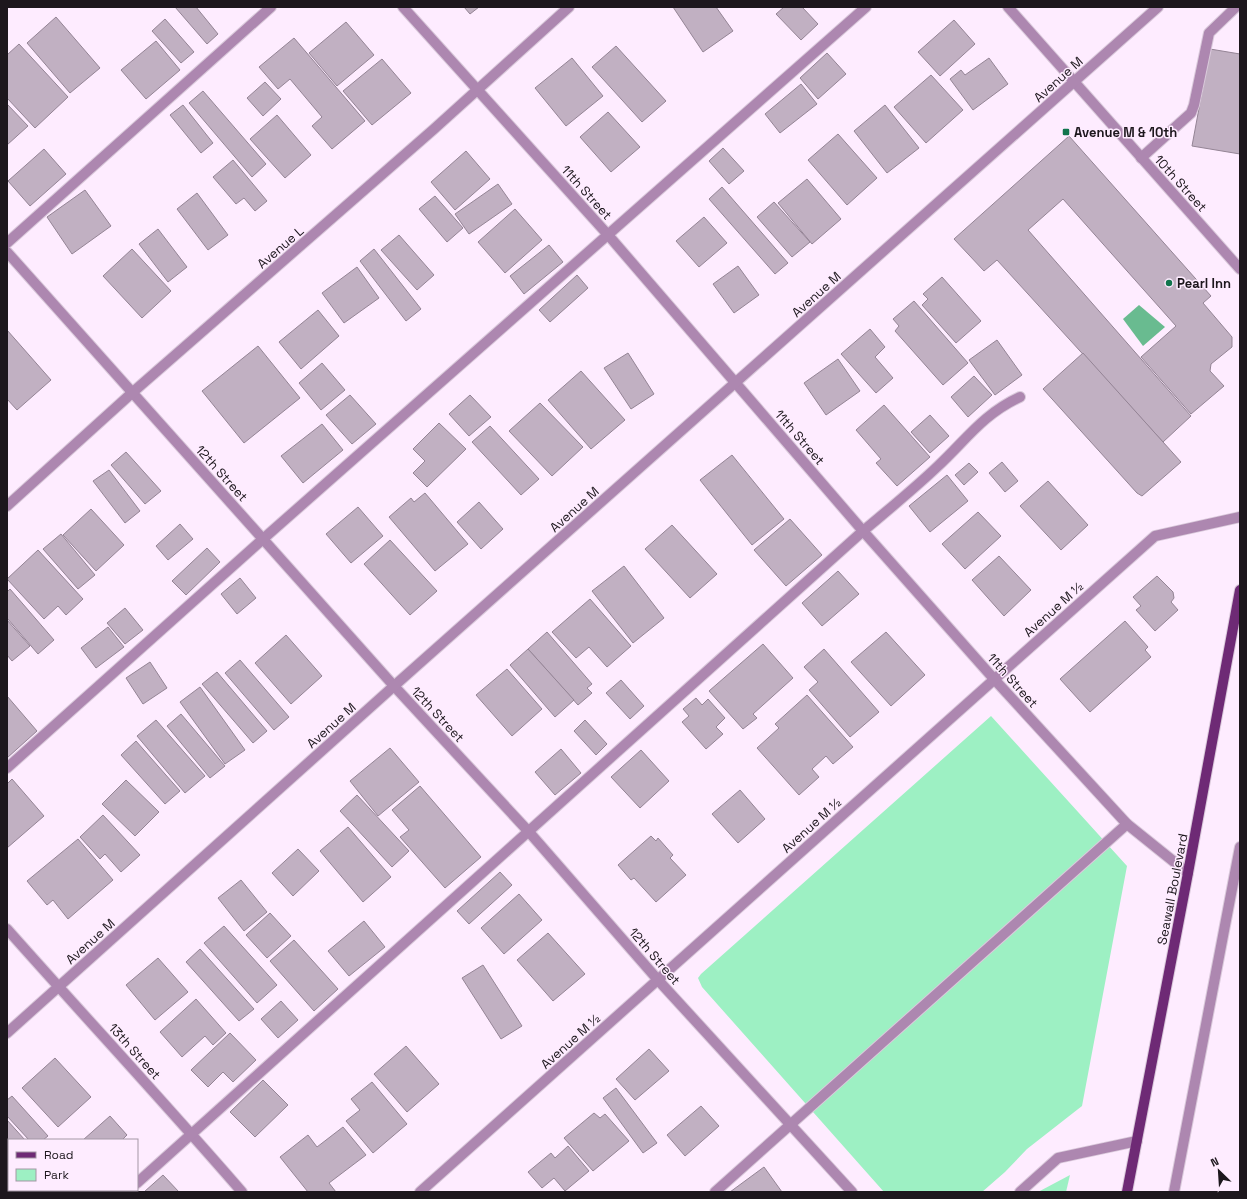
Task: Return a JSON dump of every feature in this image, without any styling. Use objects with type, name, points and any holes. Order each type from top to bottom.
[{"type":"main road","name":"Seawall Boulevard","points":[[1127,1192],[1240,590]]},
{"type":"street","points":[[7,243],[271,7]]},
{"type":"street","name":"11th Street","points":[[402,7],[608,236],[863,531],[994,679],[1127,824],[1188,873]]},
{"type":"street","name":"Avenue L","points":[[7,506],[133,392],[478,91],[569,7]]},
{"type":"street","points":[[7,768],[263,539],[866,7]]},
{"type":"street","name":"10th Street","points":[[1008,7],[1240,268]]},
{"type":"street","name":"Avenue M","points":[[7,1032],[1158,7]]},
{"type":"street","points":[[1142,158],[1191,113],[1209,33],[1236,7]]},
{"type":"street","name":"12th Street","points":[[7,252],[394,686],[529,832],[658,980],[852,1192]]},
{"type":"street","points":[[138,1182],[863,531],[938,466],[972,430],[992,412],[1006,403],[1020,397]]},
{"type":"street","name":"Avenue M ½","points":[[420,1192],[1155,536],[1240,517]]},
{"type":"street","points":[[715,1192],[1127,824]]},
{"type":"street","points":[[1174,1192],[1240,847]]},
{"type":"street","name":"13th Street","points":[[7,929],[192,1134],[242,1192]]},
{"type":"street","points":[[1020,1192],[1058,1158],[1136,1141]]},
{"type":"green space","points":[[991,716],[1127,866],[1082,1106],[1027,1149],[1005,1172],[982,1192],[884,1192],[702,987],[698,978]]},
{"type":"green space","points":[[1070,1175],[1066,1192],[1038,1192]]},
{"type":"shaded area","points":[[1139,305],[1165,327],[1143,346],[1123,319]]},
{"type":"building","points":[[175,7],[196,7],[218,34],[207,44]]},
{"type":"building","points":[[464,7],[479,7],[470,14]]},
{"type":"building","points":[[673,7],[716,7],[733,31],[703,52]]},
{"type":"building","points":[[784,7],[802,7],[818,24],[801,40],[776,14]]},
{"type":"building","points":[[56,17],[100,68],[70,93],[27,43]]},
{"type":"building","points":[[165,19],[194,52],[181,63],[152,31]]},
{"type":"building","points":[[954,20],[975,44],[940,76],[918,52]]},
{"type":"building","points":[[346,22],[374,55],[337,86],[309,53]]},
{"type":"building","points":[[294,38],[365,121],[332,149],[312,126],[322,117],[290,79],[278,89],[259,67]]},
{"type":"building","points":[[156,41],[180,70],[146,99],[121,70]]},
{"type":"building","points":[[19,44],[68,97],[35,128],[7,98],[7,55]]},
{"type":"building","points":[[616,46],[666,101],[642,122],[592,67]]},
{"type":"building","points":[[1210,49],[1240,54],[1240,154],[1192,146]]},
{"type":"building","points":[[827,53],[846,74],[818,99],[800,78]]},
{"type":"building","points":[[572,58],[603,96],[566,126],[535,88]]},
{"type":"building","points":[[989,58],[1008,84],[973,110],[950,79],[961,70],[965,75]]},
{"type":"building","points":[[382,59],[411,93],[372,125],[343,91]]},
{"type":"building","points":[[931,75],[963,110],[926,143],[894,107]]},
{"type":"building","points":[[265,82],[281,99],[263,116],[247,98]]},
{"type":"building","points":[[801,84],[817,104],[780,133],[765,114]]},
{"type":"building","points":[[203,91],[266,164],[252,177],[189,103]]},
{"type":"building","points":[[7,104],[28,126],[7,145]]},
{"type":"building","points":[[183,105],[213,143],[201,153],[170,115]]},
{"type":"building","points":[[885,105],[919,148],[887,173],[854,131]]},
{"type":"building","points":[[608,112],[640,147],[611,172],[580,137]]},
{"type":"building","points":[[277,115],[311,155],[285,178],[250,139]]},
{"type":"building","points":[[838,134],[877,178],[847,205],[808,160]]},
{"type":"building","name":"Pearl Inn","points":[[1069,136],[1211,296],[1203,303],[1232,337],[1232,347],[1211,364],[1210,371],[1224,386],[1191,414],[1141,357],[1176,326],[1063,199],[1028,230],[1191,416],[1163,442],[997,260],[984,271],[954,239]]},
{"type":"building","points":[[723,148],[744,171],[729,184],[709,161]]},
{"type":"building","points":[[44,149],[66,174],[30,206],[8,181]]},
{"type":"building","points":[[466,151],[490,179],[455,210],[431,182]]},
{"type":"building","points":[[233,160],[267,201],[255,211],[244,198],[236,204],[213,177]]},
{"type":"building","points":[[807,179],[841,219],[812,244],[778,203]]},
{"type":"building","points":[[498,184],[512,204],[469,234],[455,214]]},
{"type":"building","points":[[722,187],[788,263],[775,274],[709,199]]},
{"type":"building","points":[[85,190],[111,226],[72,254],[47,217]]},
{"type":"building","points":[[197,193],[228,235],[208,250],[177,209]]},
{"type":"building","points":[[435,196],[463,228],[447,242],[419,209]]},
{"type":"building","points":[[774,202],[810,242],[792,257],[757,217]]},
{"type":"building","points":[[515,209],[542,240],[505,273],[478,242]]},
{"type":"building","points":[[704,217],[727,243],[699,267],[676,241]]},
{"type":"building","points":[[158,229],[187,267],[168,282],[139,244]]},
{"type":"building","points":[[399,235],[434,275],[417,290],[381,250]]},
{"type":"building","points":[[549,245],[563,262],[524,294],[510,276]]},
{"type":"building","points":[[132,249],[171,291],[142,318],[103,276]]},
{"type":"building","points":[[374,249],[421,309],[406,321],[360,261]]},
{"type":"building","points":[[738,266],[759,295],[734,313],[713,284]]},
{"type":"building","points":[[357,267],[379,298],[344,323],[322,293]]},
{"type":"building","points":[[577,275],[588,288],[550,322],[539,310]]},
{"type":"building","points":[[942,277],[981,321],[956,343],[922,305],[928,299],[923,294]]},
{"type":"building","points":[[914,301],[968,363],[943,385],[895,331],[899,326],[893,319]]},
{"type":"building","points":[[318,310],[339,336],[301,369],[279,342]]},
{"type":"building","points":[[870,329],[885,347],[875,357],[893,378],[876,393],[841,354]]},
{"type":"building","points":[[7,330],[51,380],[17,410],[7,399]]},
{"type":"building","points":[[997,340],[1022,375],[995,395],[969,360]]},
{"type":"building","points":[[258,346],[300,398],[244,443],[202,391]]},
{"type":"building","points":[[628,353],[654,394],[631,409],[604,368]]},
{"type":"building","points":[[1083,353],[1181,462],[1142,496],[1137,493],[1043,389]]},
{"type":"building","points":[[838,359],[860,391],[826,415],[804,383]]},
{"type":"building","points":[[322,363],[345,390],[321,410],[299,383]]},
{"type":"building","points":[[581,371],[625,420],[591,449],[548,400]]},
{"type":"building","points":[[974,376],[992,395],[968,417],[951,397]]},
{"type":"building","points":[[350,395],[376,424],[352,444],[326,415]]},
{"type":"building","points":[[470,395],[491,417],[469,436],[449,414]]},
{"type":"building","points":[[540,403],[583,447],[552,476],[509,431]]},
{"type":"building","points":[[884,405],[930,457],[897,486],[876,463],[881,459],[856,430]]},
{"type":"building","points":[[930,415],[949,436],[930,453],[911,432]]},
{"type":"building","points":[[439,423],[466,449],[427,487],[413,473],[425,461],[413,449]]},
{"type":"building","points":[[322,424],[343,450],[303,483],[281,456]]},
{"type":"building","points":[[490,426],[539,479],[521,495],[472,442]]},
{"type":"building","points":[[126,452],[161,491],[145,504],[111,465]]},
{"type":"building","points":[[732,455],[784,519],[752,545],[700,480]]},
{"type":"building","points":[[1002,462],[1018,481],[1005,492],[989,473]]},
{"type":"building","points":[[969,463],[978,472],[964,485],[955,475]]},
{"type":"building","points":[[109,470],[140,511],[125,523],[93,481]]},
{"type":"building","points":[[947,475],[968,501],[930,532],[909,506]]},
{"type":"building","points":[[1048,481],[1088,525],[1061,550],[1020,506]]},
{"type":"building","points":[[425,493],[468,544],[435,571],[389,517],[411,498],[414,502]]},
{"type":"building","points":[[479,502],[503,529],[481,549],[457,522]]},
{"type":"building","points":[[358,507],[383,536],[351,563],[326,534]]},
{"type":"building","points":[[91,509],[124,545],[96,571],[63,535]]},
{"type":"building","points":[[978,512],[1001,536],[965,569],[942,544]]},
{"type":"building","points":[[790,519],[822,555],[786,586],[754,550]]},
{"type":"building","points":[[180,524],[193,539],[168,560],[156,546]]},
{"type":"building","points":[[672,525],[717,574],[690,598],[645,549]]},
{"type":"building","points":[[61,534],[95,575],[78,589],[43,549]]},
{"type":"building","points":[[390,540],[437,591],[410,615],[364,564]]},
{"type":"building","points":[[207,548],[220,562],[186,595],[172,581]]},
{"type":"building","points":[[38,550],[83,599],[66,615],[58,606],[44,619],[7,579]]},
{"type":"building","points":[[999,556],[1031,590],[1004,616],[972,580]]},
{"type":"building","points":[[624,566],[664,618],[633,643],[592,591]]},
{"type":"building","points":[[838,571],[859,594],[822,626],[802,603]]},
{"type":"building","points":[[1157,576],[1173,592],[1174,598],[1171,602],[1178,610],[1155,631],[1136,610],[1141,606],[1133,597]]},
{"type":"building","points":[[240,578],[256,598],[237,614],[221,594]]},
{"type":"building","points":[[10,589],[54,640],[38,654],[7,618],[7,592]]},
{"type":"building","points":[[590,599],[631,646],[607,667],[589,647],[576,658],[552,632]]},
{"type":"building","points":[[125,608],[143,630],[125,644],[107,623]]},
{"type":"building","points":[[7,620],[30,646],[12,661],[7,655]]},
{"type":"building","points":[[1125,621],[1148,647],[1145,650],[1151,657],[1090,712],[1060,679]]},
{"type":"building","points":[[108,627],[124,647],[96,668],[81,648]]},
{"type":"building","points":[[547,632],[592,684],[587,688],[592,693],[578,705],[528,649]]},
{"type":"building","points":[[886,632],[925,675],[891,706],[851,662]]},
{"type":"building","points":[[286,635],[322,676],[291,704],[255,663]]},
{"type":"building","points":[[763,644],[793,678],[753,714],[757,718],[743,729],[709,691]]},
{"type":"building","points":[[528,649],[574,700],[555,717],[510,665]]},
{"type":"building","points":[[824,649],[879,712],[850,737],[809,690],[818,682],[804,667]]},
{"type":"building","points":[[240,660],[289,717],[274,730],[225,673]]},
{"type":"building","points":[[150,662],[167,688],[143,704],[126,678]]},
{"type":"building","points":[[507,669],[542,709],[512,736],[476,695]]},
{"type":"building","points":[[217,672],[267,731],[253,743],[202,684]]},
{"type":"building","points":[[621,680],[644,706],[630,719],[606,693]]},
{"type":"building","points":[[200,687],[245,750],[225,764],[180,702]]},
{"type":"building","points":[[807,695],[853,747],[833,764],[826,756],[812,769],[819,777],[799,795],[757,748],[779,728],[775,724]]},
{"type":"building","points":[[7,696],[37,731],[7,758]]},
{"type":"building","points":[[696,698],[702,705],[708,699],[725,718],[716,727],[723,734],[706,749],[682,722],[689,716],[683,709]]},
{"type":"building","points":[[181,714],[225,766],[210,778],[167,726]]},
{"type":"building","points":[[156,720],[205,776],[185,793],[137,736]]},
{"type":"building","points":[[585,720],[607,744],[596,755],[574,731]]},
{"type":"building","points":[[136,741],[180,791],[165,804],[121,755]]},
{"type":"building","points":[[390,748],[419,782],[378,816],[350,781]]},
{"type":"building","points":[[561,749],[581,773],[555,795],[535,772]]},
{"type":"building","points":[[641,750],[669,781],[640,808],[611,777]]},
{"type":"building","points":[[12,779],[44,816],[7,848],[7,784]]},
{"type":"building","points":[[126,780],[159,812],[135,836],[102,804]]},
{"type":"building","points":[[420,786],[481,857],[445,888],[400,837],[409,830],[392,810]]},
{"type":"building","points":[[740,790],[765,819],[738,843],[712,814]]},
{"type":"building","points":[[357,795],[409,851],[392,867],[340,811]]},
{"type":"building","points":[[103,815],[140,855],[121,872],[105,854],[100,859],[80,837]]},
{"type":"building","points":[[348,827],[391,877],[363,902],[320,851]]},
{"type":"building","points":[[651,836],[656,841],[658,838],[673,855],[670,858],[686,875],[656,902],[634,878],[631,880],[618,865]]},
{"type":"building","points":[[78,839],[113,880],[68,919],[53,900],[47,905],[27,881]]},
{"type":"building","points":[[298,849],[319,871],[293,896],[272,873]]},
{"type":"building","points":[[500,872],[512,885],[469,924],[457,911]]},
{"type":"building","points":[[241,880],[267,912],[244,931],[218,898]]},
{"type":"building","points":[[519,894],[542,920],[504,954],[481,928]]},
{"type":"building","points":[[270,913],[291,936],[267,958],[246,935]]},
{"type":"building","points":[[364,921],[385,947],[349,976],[328,951]]},
{"type":"building","points":[[224,926],[277,985],[257,1003],[204,943]]},
{"type":"building","points":[[548,933],[585,974],[553,1001],[517,960]]},
{"type":"building","points":[[294,940],[338,989],[314,1011],[270,961]]},
{"type":"building","points":[[200,949],[254,1009],[239,1021],[186,962]]},
{"type":"building","points":[[158,958],[188,992],[155,1020],[126,985]]},
{"type":"building","points":[[483,965],[522,1026],[501,1039],[462,978]]},
{"type":"building","points":[[196,999],[226,1033],[213,1045],[205,1036],[182,1057],[160,1032]]},
{"type":"building","points":[[281,1001],[298,1020],[278,1038],[261,1019]]},
{"type":"building","points":[[230,1033],[256,1060],[233,1082],[223,1072],[208,1087],[191,1070]]},
{"type":"building","points":[[406,1046],[439,1084],[407,1112],[374,1074]]},
{"type":"building","points":[[649,1049],[669,1071],[635,1100],[616,1079]]},
{"type":"building","points":[[55,1058],[91,1097],[58,1127],[22,1088]]},
{"type":"building","points":[[263,1080],[288,1105],[255,1137],[230,1112]]},
{"type":"building","points":[[372,1082],[407,1124],[373,1153],[346,1121],[360,1110],[351,1099]]},
{"type":"building","points":[[616,1088],[657,1143],[643,1153],[603,1098]]},
{"type":"building","points":[[12,1096],[48,1136],[44,1139],[28,1139],[7,1116],[7,1100]]},
{"type":"building","points":[[701,1106],[719,1126],[685,1156],[667,1135]]},
{"type":"building","points":[[594,1113],[600,1118],[605,1114],[629,1141],[593,1171],[564,1138]]},
{"type":"building","points":[[110,1116],[127,1135],[123,1139],[84,1139]]},
{"type":"building","points":[[7,1120],[24,1139],[8,1139],[8,1154]]},
{"type":"building","points":[[343,1127],[366,1155],[329,1183],[336,1192],[308,1192],[280,1157],[308,1135],[317,1147]]},
{"type":"building","points":[[568,1146],[589,1171],[565,1191],[554,1178],[542,1188],[528,1172],[551,1153],[555,1158]]},
{"type":"building","points":[[7,1159],[8,1191],[36,1192],[7,1192]]},
{"type":"building","points":[[764,1167],[782,1192],[730,1192]]},
{"type":"building","points":[[163,1175],[179,1192],[144,1192]]},
{"type":"place","name":"Avenue M & 10th","points":[[1066,132]]},
{"type":"place","name":"Pearl Inn","points":[[1169,283]]}]
